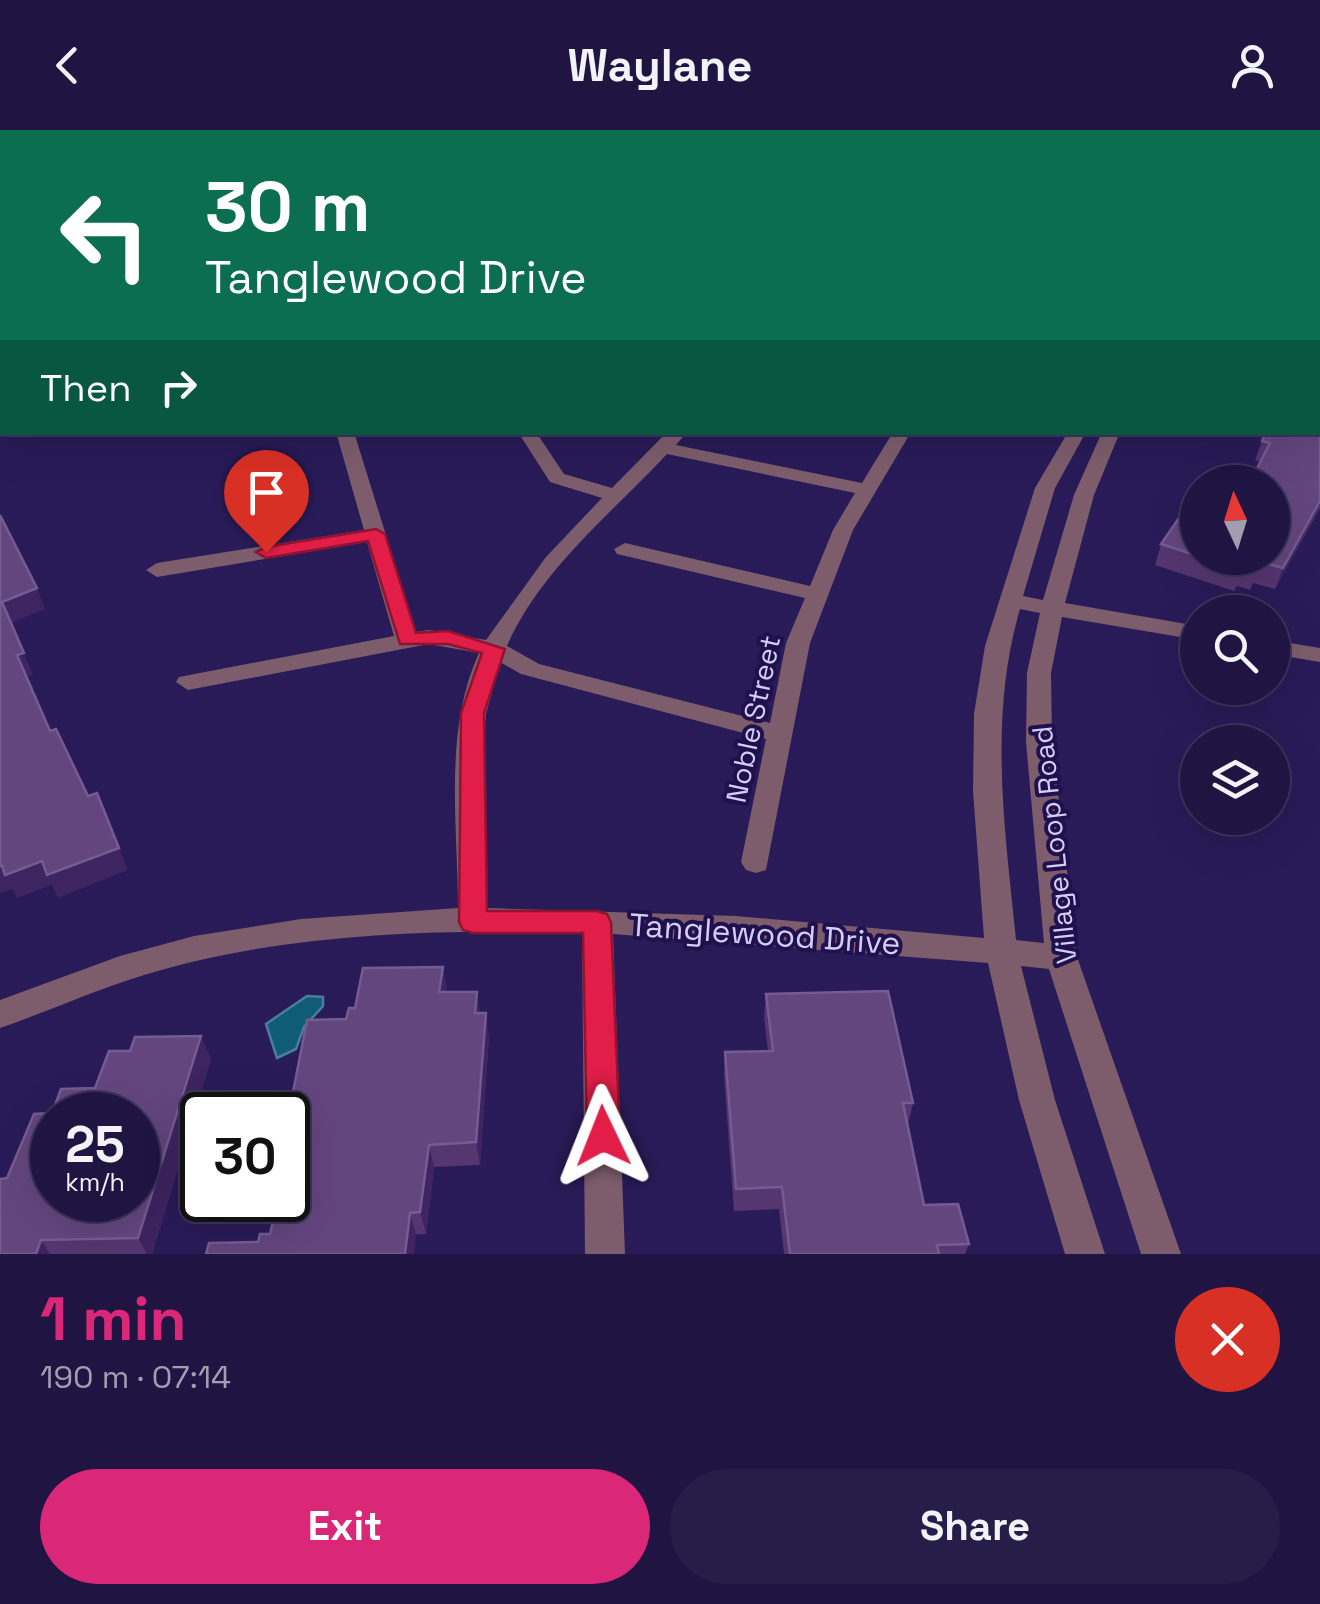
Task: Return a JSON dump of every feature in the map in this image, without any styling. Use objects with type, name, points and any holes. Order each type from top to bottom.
[{"type":"street","points":[[346,435],[408,640]]},
{"type":"street","points":[[530,435],[557,478],[618,496]]},
{"type":"street","points":[[473,922],[472,713],[494,649],[530,592],[675,435]]},
{"type":"street","name":"Noble Street","points":[[756,862],[792,663],[843,530],[900,435]]},
{"type":"street","name":"Village Loop Road","points":[[1075,435],[1045,488],[997,646],[987,714],[987,791],[1001,952],[1037,1100],[1085,1254]]},
{"type":"street","name":"Village Loop Road","points":[[1110,435],[1084,495],[1052,608],[1039,673],[1039,742],[1061,957],[1161,1254]]},
{"type":"street","points":[[663,448],[867,490]]},
{"type":"street","points":[[156,570],[376,534]]},
{"type":"street","points":[[626,549],[816,594]]},
{"type":"street","points":[[1010,601],[1180,631]]},
{"type":"street","points":[[188,682],[408,640],[448,638],[494,649],[530,669],[778,734]]},
{"type":"street","points":[[1290,649],[1320,655]]},
{"type":"street","name":"Tanglewood Drive","points":[[0,1014],[190,950],[350,928],[473,922],[597,922],[1061,957]]},
{"type":"street","points":[[597,922],[604,1254]]},
{"type":"water","points":[[307,996],[323,997],[323,1006],[304,1027],[296,1049],[277,1058],[266,1024]]},
{"type":"building","points":[[1265,435],[1320,435],[1320,501],[1290,555],[1290,465],[1259,465],[1270,443],[1262,441]]},
{"type":"building","points":[[0,515],[37,588],[2,602],[24,653],[17,655],[50,731],[56,729],[88,796],[97,793],[119,848],[47,875],[42,861],[5,875],[0,866]]},
{"type":"building","points":[[1179,518],[1180,518],[1180,550],[1161,544]]},
{"type":"building","points":[[443,967],[439,992],[477,992],[475,1013],[486,1013],[476,1142],[429,1145],[420,1212],[410,1213],[405,1254],[206,1254],[209,1243],[258,1242],[260,1234],[270,1234],[273,1222],[310,1222],[310,1092],[293,1092],[307,1020],[346,1019],[349,1008],[355,1008],[363,968]]},
{"type":"building","points":[[888,991],[913,1103],[903,1103],[924,1205],[958,1204],[969,1244],[937,1245],[939,1254],[790,1254],[782,1187],[736,1189],[725,1052],[773,1051],[766,994]]},
{"type":"building","points":[[201,1036],[184,1092],[180,1092],[160,1167],[160,1092],[60,1092],[95,1088],[109,1051],[130,1051],[135,1037]]},
{"type":"building","points":[[30,1123],[30,1222],[143,1222],[138,1238],[41,1240],[36,1254],[0,1254],[0,1179],[7,1178]]},
{"type":"route","points":[[266,552],[376,534],[408,640],[448,638],[494,649],[472,713],[473,922],[597,922],[603,1136]]}]
